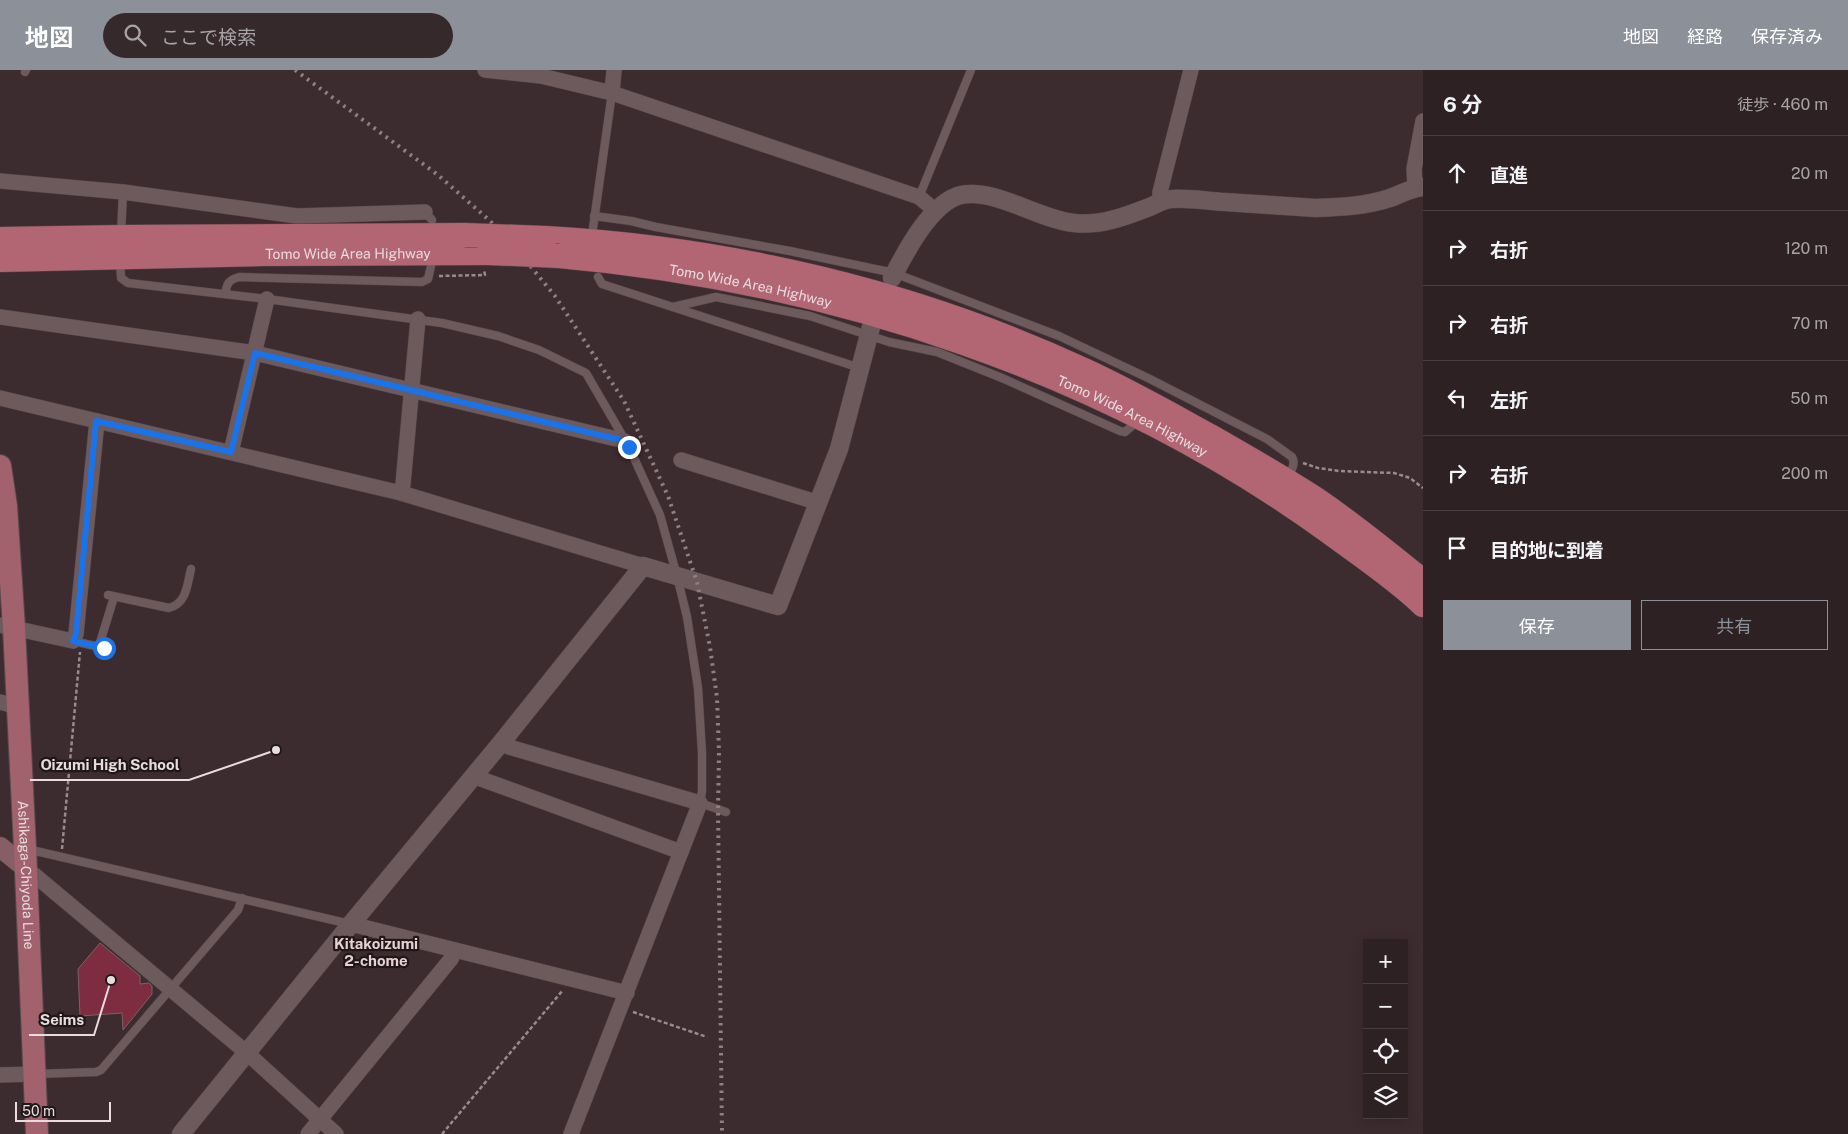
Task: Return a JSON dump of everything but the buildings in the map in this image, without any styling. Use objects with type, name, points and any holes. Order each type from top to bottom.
[{"type":"highway","name":"Tomo Wide Area Highway","points":[[0,260],[120,247],[465,235],[552,247],[593,259],[718,278],[812,298],[899,321],[958,341],[1015,363],[1138,416],[1240,472],[1300,512],[1423,604]]},
{"type":"highway","name":"Tomo Wide Area Highway","points":[[0,239],[120,247],[488,253],[603,242],[684,252],[792,272],[891,297],[981,327],[1084,370],[1290,470],[1316,500],[1423,581]]},
{"type":"main road","name":"Ashikaga-Chiyoda Line","points":[[0,466],[6,506],[9,704],[26,858],[37,1134]]},
{"type":"main road","points":[[0,847],[26,858]]},
{"type":"street","points":[[485,70],[541,76],[612,94],[919,198],[936,211]]},
{"type":"street","points":[[612,94],[614,70]]},
{"type":"street","points":[[1160,203],[1160,192],[1191,70]]},
{"type":"street","points":[[893,275],[920,231],[936,211],[960,195],[977,194],[994,198],[1053,220],[1075,224],[1091,224],[1128,216],[1170,199],[1340,208],[1358,206],[1390,198],[1419,187],[1414,169],[1423,121]]},
{"type":"street","points":[[0,181],[124,192],[297,216],[428,216]]},
{"type":"street","points":[[231,452],[267,299]]},
{"type":"street","points":[[0,317],[255,353],[625,441]]},
{"type":"street","points":[[401,493],[418,318]]},
{"type":"street","points":[[0,398],[401,493],[778,606],[839,449],[870,332]]},
{"type":"street","points":[[7,627],[77,642],[76,634],[96,421]]},
{"type":"street","points":[[681,460],[819,503]]},
{"type":"street","points":[[181,1134],[501,743],[643,566]]},
{"type":"street","points":[[501,743],[509,747],[700,803],[571,1134]]},
{"type":"street","points":[[481,779],[681,852]]},
{"type":"street","points":[[26,858],[170,989],[247,1053],[336,1134]]},
{"type":"street","points":[[351,924],[627,993]]},
{"type":"street","points":[[308,1134],[451,959],[455,950]]},
{"type":"street","points":[[0,1075],[34,1074]]},
{"type":"lane","points":[[919,198],[971,70]]},
{"type":"lane","points":[[593,228],[612,94]]},
{"type":"lane","points":[[124,192],[120,247],[121,278],[128,283],[418,318],[466,328],[523,344],[540,350],[586,373],[625,441],[660,515],[687,617],[698,688],[702,753],[702,791],[700,803],[726,812]]},
{"type":"lane","points":[[594,216],[631,220],[656,227],[790,251],[893,275],[1059,336],[1139,374],[1267,439],[1289,453],[1290,470]]},
{"type":"lane","points":[[225,294],[227,284],[231,279],[239,277],[422,282],[428,279],[431,266]]},
{"type":"lane","points":[[598,277],[602,284],[860,368]]},
{"type":"lane","points":[[673,307],[716,297],[810,316],[870,332],[889,342],[937,352],[1002,378],[1120,432],[1125,432],[1133,425],[1138,416]]},
{"type":"lane","points":[[77,642],[102,647],[111,596],[170,608],[178,606],[183,601],[191,569]]},
{"type":"lane","points":[[26,858],[242,898],[351,924]]},
{"type":"lane","points":[[34,1074],[96,1072],[101,1070],[238,910],[242,898]]},
{"type":"path","points":[[1290,470],[1318,468],[1339,471],[1394,473],[1410,478],[1423,488]]},
{"type":"path","points":[[62,850],[77,642]]},
{"type":"path","points":[[442,1134],[572,979]]},
{"type":"path","points":[[621,1008],[707,1037]]},
{"type":"railway","points":[[295,70],[438,175],[489,220],[513,245],[555,296],[624,401],[668,496],[697,582],[710,647],[717,698],[722,1134]]},
{"type":"place","name":"Oizumi High School","points":[[276,750]]},
{"type":"place","name":"Seims","points":[[111,980]]},
{"type":"district","name":"Kitakoizumi 2-chome","points":[[376,952]]},
{"type":"route","points":[[104,648],[73,641],[76,634],[96,421],[231,452],[255,353],[625,441],[629,447]]}]
